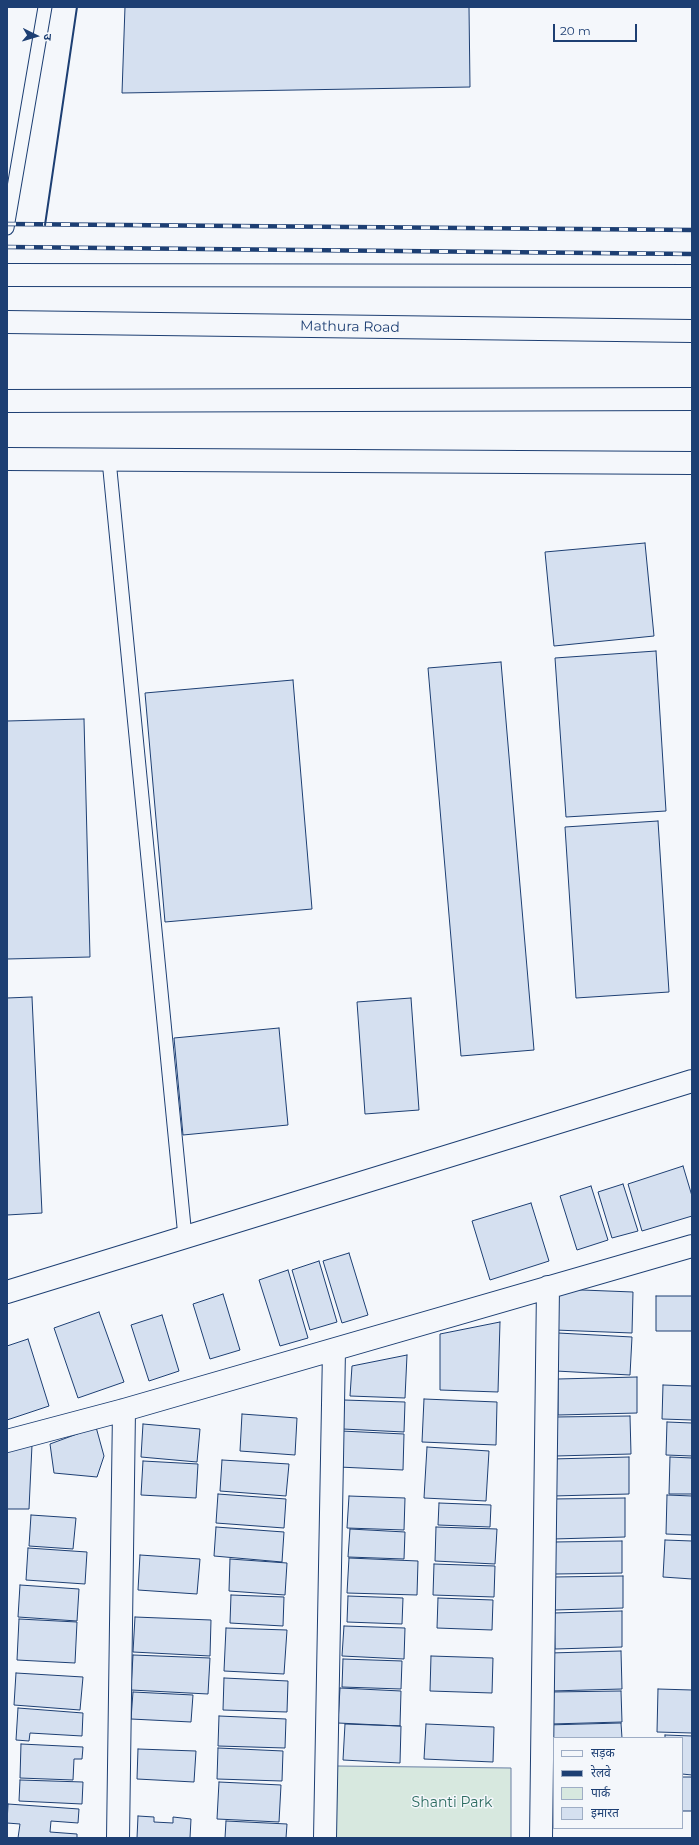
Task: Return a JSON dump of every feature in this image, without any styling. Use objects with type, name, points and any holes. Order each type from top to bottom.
[{"type":"main road","points":[[7,275],[692,276]]},
{"type":"main road","name":"Mathura Road","points":[[7,322],[692,331]]},
{"type":"main road","points":[[7,401],[692,399]]},
{"type":"main road","points":[[7,459],[692,463]]},
{"type":"main road","points":[[7,1292],[692,1081]]},
{"type":"main road","points":[[7,1441],[124,1410],[692,1246]]},
{"type":"main road","points":[[541,1838],[548,1287]]},
{"type":"main road","points":[[324,1838],[334,1350]]},
{"type":"main road","points":[[118,1838],[124,1410]]},
{"type":"lane","points":[[7,228],[45,7]]},
{"type":"lane","points":[[110,460],[185,1237]]},
{"type":"green space","name":"Shanti Park","points":[[337,1766],[511,1768],[511,1838],[336,1838]]},
{"type":"building","points":[[125,7],[469,7],[470,87],[122,93]]},
{"type":"building","points":[[645,543],[654,636],[554,646],[545,552]]},
{"type":"building","points":[[656,651],[666,811],[566,817],[555,658]]},
{"type":"building","points":[[501,662],[534,1050],[461,1056],[428,668]]},
{"type":"building","points":[[293,680],[312,909],[165,922],[145,693]]},
{"type":"building","points":[[84,719],[90,957],[7,959],[7,721]]},
{"type":"building","points":[[658,821],[669,992],[576,998],[565,827]]},
{"type":"building","points":[[32,997],[42,1213],[7,1215],[7,998]]},
{"type":"building","points":[[411,998],[419,1110],[365,1114],[357,1002]]},
{"type":"building","points":[[279,1028],[288,1125],[183,1135],[174,1038]]},
{"type":"building","points":[[683,1166],[692,1196],[692,1216],[642,1231],[628,1184]]},
{"type":"building","points":[[623,1184],[638,1231],[612,1238],[598,1192]]},
{"type":"building","points":[[591,1186],[608,1240],[577,1250],[560,1196]]},
{"type":"building","points":[[531,1203],[549,1261],[490,1280],[472,1221]]},
{"type":"building","points":[[349,1253],[368,1315],[342,1323],[323,1261]]},
{"type":"building","points":[[319,1261],[337,1322],[310,1330],[292,1270]]},
{"type":"building","points":[[288,1270],[308,1338],[280,1346],[259,1280]]},
{"type":"building","points":[[557,1289],[633,1292],[632,1333],[555,1330]]},
{"type":"building","points":[[223,1294],[240,1350],[210,1359],[193,1304]]},
{"type":"building","points":[[656,1296],[692,1296],[692,1331],[656,1331]]},
{"type":"building","points":[[99,1312],[124,1382],[78,1398],[54,1328]]},
{"type":"building","points":[[162,1315],[179,1371],[149,1381],[131,1325]]},
{"type":"building","points":[[500,1322],[498,1392],[440,1390],[440,1334]]},
{"type":"building","points":[[558,1333],[632,1337],[630,1375],[556,1371]]},
{"type":"building","points":[[28,1339],[49,1406],[7,1420],[7,1346]]},
{"type":"building","points":[[407,1355],[405,1398],[350,1396],[352,1366]]},
{"type":"building","points":[[637,1377],[637,1413],[558,1415],[558,1379]]},
{"type":"building","points":[[663,1385],[692,1386],[692,1420],[662,1419]]},
{"type":"building","points":[[424,1399],[497,1402],[496,1445],[422,1442]]},
{"type":"building","points":[[344,1400],[405,1402],[404,1432],[343,1429]]},
{"type":"building","points":[[242,1414],[297,1418],[295,1455],[240,1451]]},
{"type":"building","points":[[630,1416],[631,1454],[556,1456],[555,1417]]},
{"type":"building","points":[[667,1422],[692,1423],[692,1456],[666,1455]]},
{"type":"building","points":[[143,1424],[200,1429],[197,1462],[141,1457]]},
{"type":"building","points":[[96,1427],[104,1456],[97,1477],[54,1473],[50,1444]]},
{"type":"building","points":[[341,1431],[404,1434],[403,1470],[339,1467]]},
{"type":"building","points":[[32,1445],[29,1509],[7,1509],[7,1452]]},
{"type":"building","points":[[427,1447],[489,1451],[486,1501],[424,1498]]},
{"type":"building","points":[[629,1457],[629,1494],[553,1496],[552,1459]]},
{"type":"building","points":[[670,1457],[692,1458],[692,1494],[669,1494]]},
{"type":"building","points":[[222,1460],[289,1464],[286,1496],[220,1491]]},
{"type":"building","points":[[143,1461],[198,1464],[196,1498],[141,1495]]},
{"type":"building","points":[[218,1494],[286,1499],[284,1528],[216,1523]]},
{"type":"building","points":[[667,1495],[692,1496],[692,1535],[666,1534]]},
{"type":"building","points":[[349,1496],[405,1498],[404,1530],[347,1528]]},
{"type":"building","points":[[625,1498],[625,1537],[553,1539],[553,1499]]},
{"type":"building","points":[[439,1503],[491,1505],[490,1527],[438,1525]]},
{"type":"building","points":[[31,1515],[76,1518],[73,1549],[29,1546]]},
{"type":"building","points":[[216,1527],[284,1532],[282,1562],[214,1556]]},
{"type":"building","points":[[436,1527],[497,1529],[495,1564],[435,1561]]},
{"type":"building","points":[[350,1529],[405,1532],[404,1559],[348,1557]]},
{"type":"building","points":[[665,1540],[692,1541],[692,1579],[663,1577]]},
{"type":"building","points":[[622,1541],[622,1573],[555,1574],[554,1542]]},
{"type":"building","points":[[28,1548],[87,1552],[85,1584],[26,1580]]},
{"type":"building","points":[[140,1555],[200,1559],[197,1594],[138,1590]]},
{"type":"building","points":[[349,1558],[418,1561],[417,1595],[347,1593]]},
{"type":"building","points":[[230,1559],[287,1563],[285,1595],[229,1591]]},
{"type":"building","points":[[434,1564],[495,1566],[494,1597],[433,1595]]},
{"type":"building","points":[[623,1576],[623,1608],[554,1610],[554,1577]]},
{"type":"building","points":[[20,1585],[79,1589],[77,1621],[18,1617]]},
{"type":"building","points":[[231,1595],[284,1597],[283,1626],[230,1623]]},
{"type":"building","points":[[348,1596],[403,1598],[402,1624],[347,1622]]},
{"type":"building","points":[[438,1598],[493,1600],[492,1630],[437,1628]]},
{"type":"building","points":[[622,1611],[622,1647],[555,1649],[554,1613]]},
{"type":"building","points":[[135,1617],[211,1620],[210,1656],[133,1652]]},
{"type":"building","points":[[19,1619],[77,1622],[75,1663],[17,1660]]},
{"type":"building","points":[[344,1626],[405,1628],[404,1659],[342,1656]]},
{"type":"building","points":[[226,1628],[287,1630],[284,1674],[224,1671]]},
{"type":"building","points":[[621,1651],[622,1689],[551,1691],[550,1653]]},
{"type":"building","points":[[133,1655],[210,1658],[208,1694],[131,1690]]},
{"type":"building","points":[[431,1656],[493,1658],[492,1693],[430,1691]]},
{"type":"building","points":[[343,1659],[402,1661],[401,1689],[342,1687]]},
{"type":"building","points":[[16,1673],[83,1677],[80,1710],[14,1705]]},
{"type":"building","points":[[224,1678],[288,1681],[287,1712],[223,1710]]},
{"type":"building","points":[[340,1688],[401,1691],[400,1726],[338,1723]]},
{"type":"building","points":[[658,1689],[692,1690],[692,1733],[657,1732]]},
{"type":"building","points":[[621,1691],[622,1722],[551,1724],[550,1692]]},
{"type":"building","points":[[133,1692],[193,1695],[191,1722],[131,1719]]},
{"type":"building","points":[[18,1708],[83,1713],[82,1736],[30,1733],[29,1741],[16,1740]]},
{"type":"building","points":[[219,1716],[286,1719],[285,1748],[218,1746]]},
{"type":"building","points":[[621,1723],[622,1737],[553,1737],[553,1767],[547,1767],[546,1725]]},
{"type":"building","points":[[345,1724],[401,1726],[400,1763],[343,1760]]},
{"type":"building","points":[[426,1724],[494,1727],[493,1762],[424,1759]]},
{"type":"building","points":[[665,1735],[692,1736],[692,1775],[683,1774],[683,1737],[665,1737]]},
{"type":"building","points":[[21,1744],[83,1747],[82,1759],[74,1759],[73,1780],[20,1778]]},
{"type":"building","points":[[218,1748],[283,1751],[282,1781],[217,1779]]},
{"type":"building","points":[[138,1749],[196,1751],[194,1782],[137,1779]]},
{"type":"building","points":[[547,1774],[553,1774],[553,1816],[548,1816]]},
{"type":"building","points":[[683,1777],[692,1777],[692,1811],[683,1811]]},
{"type":"building","points":[[20,1780],[83,1782],[82,1804],[19,1801]]},
{"type":"building","points":[[219,1782],[281,1785],[279,1822],[217,1819]]},
{"type":"building","points":[[8,1804],[79,1809],[78,1823],[51,1821],[50,1832],[77,1834],[77,1838],[18,1838],[20,1824],[7,1823]]},
{"type":"building","points":[[138,1816],[154,1817],[154,1822],[173,1823],[173,1817],[191,1819],[190,1838],[137,1838]]},
{"type":"building","points":[[226,1821],[287,1824],[286,1838],[225,1838]]},
{"type":"railway","points":[[7,224],[692,230]]},
{"type":"railway","points":[[7,247],[692,254]]},
{"type":"wall","points":[[45,225],[77,7]]}]
